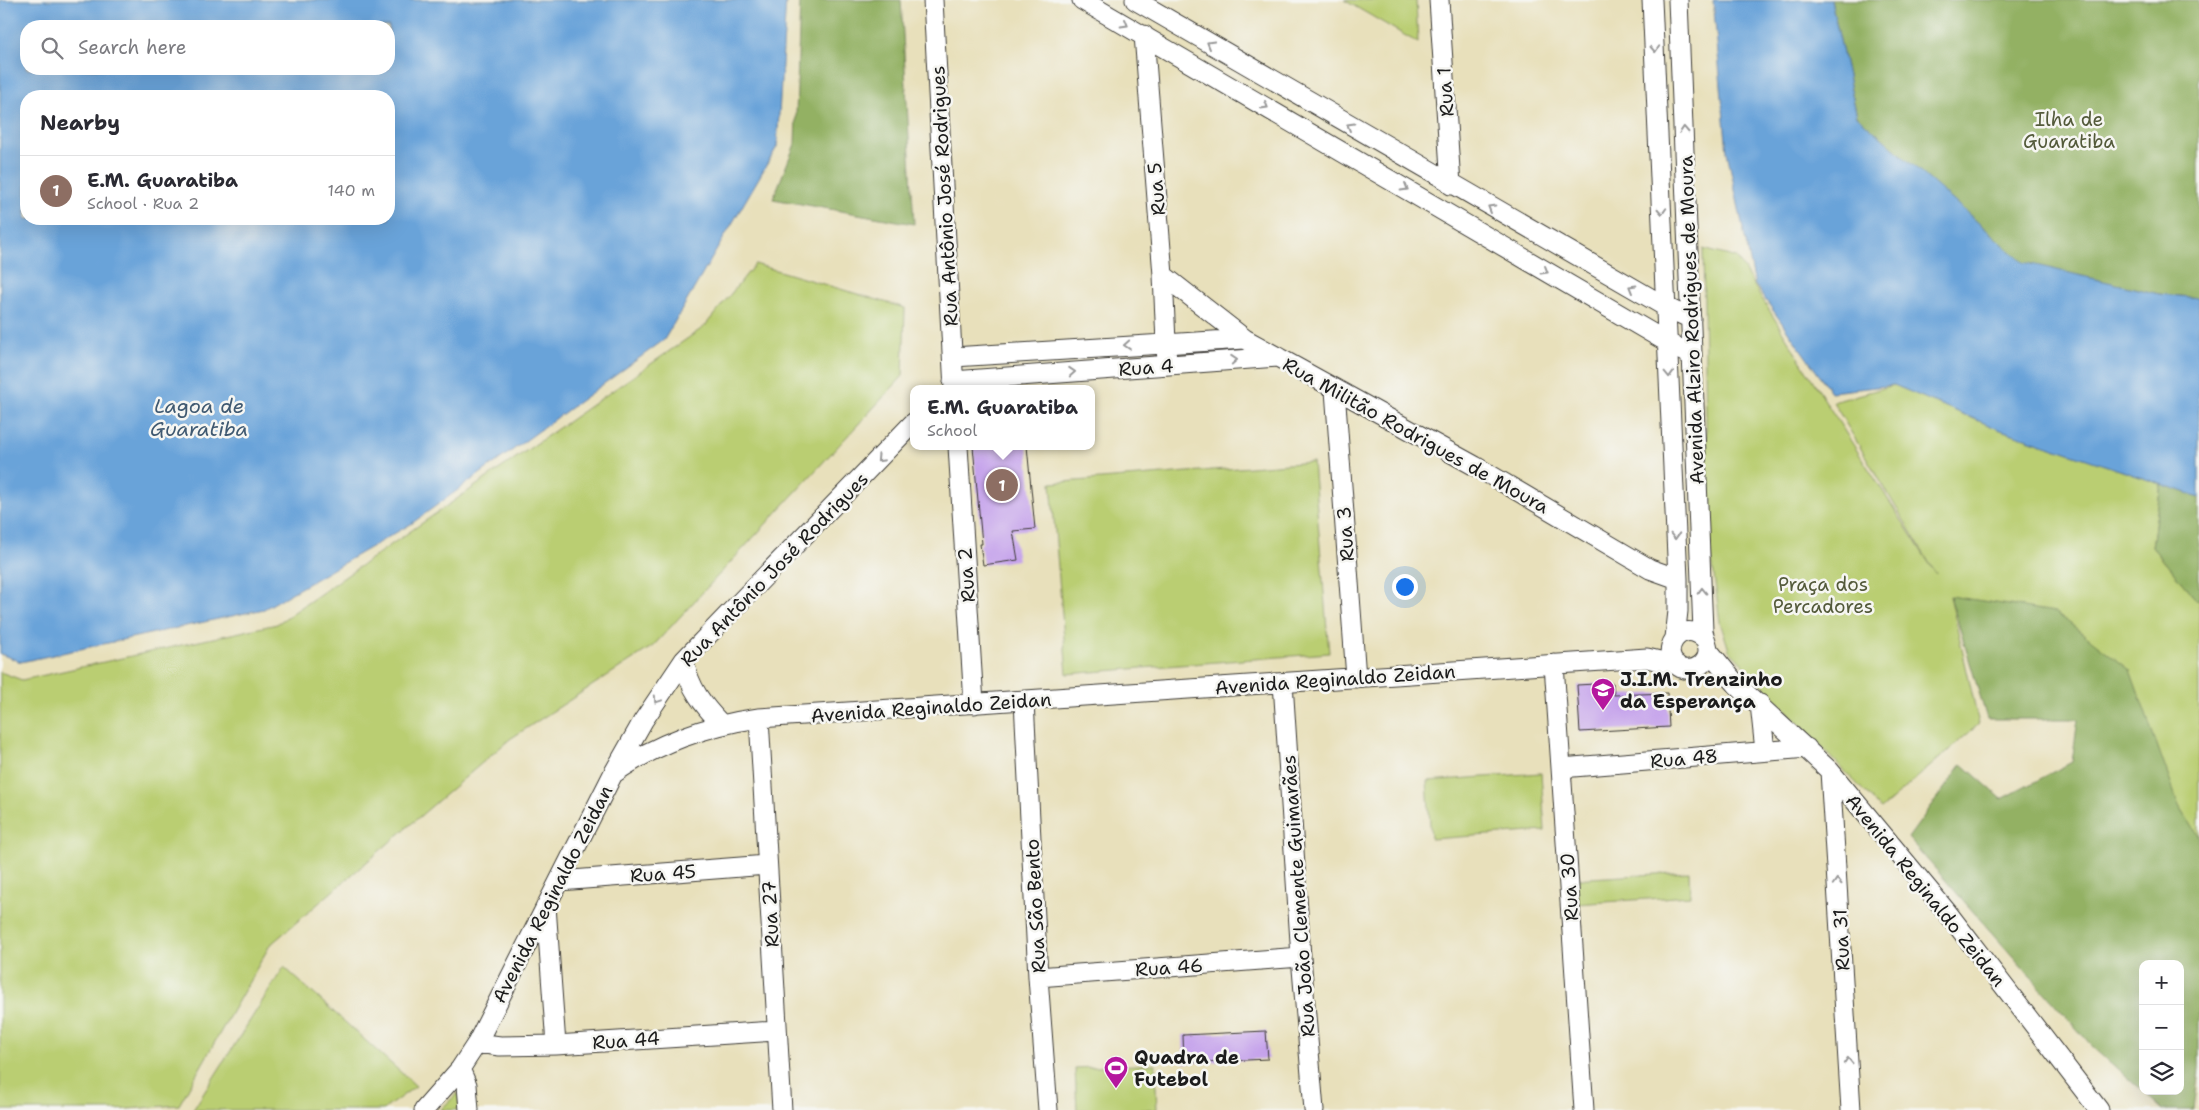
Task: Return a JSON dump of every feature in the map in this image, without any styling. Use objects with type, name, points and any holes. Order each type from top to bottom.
[{"type":"street","name":"Rua Antônio José Rodrigues","points":[[933,0],[952,358],[951,385]]},
{"type":"street","points":[[1082,0],[1691,356]]},
{"type":"street","points":[[1135,0],[1451,185],[1666,308],[1691,319]]},
{"type":"street","name":"Rua 1","points":[[1439,0],[1451,185]]},
{"type":"street","name":"Avenida Alziro Rodrigues de Moura","points":[[1652,0],[1678,579],[1678,612],[1673,641]]},
{"type":"street","name":"Avenida Alziro Rodrigues de Moura","points":[[1678,0],[1690,262],[1691,356],[1706,645]]},
{"type":"street","name":"Rua 5","points":[[1144,35],[1163,275],[1167,366]]},
{"type":"street","points":[[1664,256],[1690,262]]},
{"type":"street","name":"Rua Militão Rodrigues de Moura","points":[[1163,275],[1245,338],[1335,390],[1475,466],[1650,570],[1678,579]]},
{"type":"street","name":"Rua 4","points":[[952,358],[1245,338]]},
{"type":"street","name":"Rua 4","points":[[962,385],[1278,357]]},
{"type":"street","name":"Rua 3","points":[[1335,390],[1356,678]]},
{"type":"street","name":"Rua Antônio José Rodrigues","points":[[613,774],[643,720],[684,660],[910,426]]},
{"type":"street","name":"Rua 2","points":[[958,450],[974,704]]},
{"type":"street","points":[[1676,560],[1701,559]]},
{"type":"street","name":"Avenida Reginaldo Zeidan","points":[[1647,658],[1673,641],[1679,634],[1690,631],[1696,633],[1737,685],[1760,704],[1830,771],[1947,912],[2098,1110]]},
{"type":"street","points":[[1673,641],[1670,655],[1685,667],[1704,662],[1706,645]]},
{"type":"street","name":"Avenida Reginaldo Zeidan","points":[[424,1110],[460,1069],[477,1043],[613,774],[646,753],[722,725],[759,718],[1647,658],[1685,667],[1737,685]]},
{"type":"street","points":[[684,660],[688,678],[697,697],[722,725]]},
{"type":"street","name":"Rua 30","points":[[1554,664],[1584,1110]]},
{"type":"street","name":"Rua João Clemente Guimarães","points":[[1283,683],[1301,957],[1314,1110]]},
{"type":"street","name":"Rua São Bento","points":[[1024,701],[1038,977],[1048,1110]]},
{"type":"street","points":[[1760,704],[1765,751]]},
{"type":"street","name":"Rua 27","points":[[759,718],[782,1110]]},
{"type":"street","name":"Rua 48","points":[[1561,768],[1807,748]]},
{"type":"street","name":"Rua 31","points":[[1830,771],[1851,1110]]},
{"type":"street","name":"Rua 45","points":[[559,881],[767,865]]},
{"type":"street","points":[[546,906],[556,1045]]},
{"type":"street","name":"Rua 46","points":[[1038,977],[1301,957]]},
{"type":"street","name":"Rua 44","points":[[477,1043],[500,1046],[556,1045],[776,1031]]},
{"type":"street","points":[[460,1069],[467,1085],[469,1110]]},
{"type":"green space","points":[[800,0],[901,0],[914,224],[773,199],[795,144]]},
{"type":"green space","points":[[1344,0],[1416,0],[1418,43]]},
{"type":"green space","name":"Ilha de Guaratiba","points":[[1831,0],[2199,0],[2199,298],[2159,294],[2023,263],[1857,116]]},
{"type":"green space","name":"Praça dos Percadores","points":[[1703,249],[1737,258],[1936,574],[1833,402],[1894,385],[1998,429],[2161,484],[2152,547],[2199,603],[2199,837],[2179,806],[1950,596],[1979,724],[1881,809],[1729,650],[1720,622],[1708,529]]},
{"type":"green space","points":[[755,264],[905,308],[903,376],[653,646],[510,739],[270,945],[179,1105],[115,1110],[0,1110],[0,672],[22,680],[277,624],[704,327]]},
{"type":"green space","points":[[1313,462],[1329,653],[1067,674],[1051,483]]},
{"type":"green space","points":[[2161,484],[2199,497],[2199,603],[2152,547]]},
{"type":"green space","points":[[1950,596],[2055,612],[2130,670],[2179,806],[2199,837],[2199,1068],[2194,1110],[2163,1110],[2146,1095],[2184,1095],[2184,960],[2139,960],[2139,1088],[2092,1046],[1908,838],[1962,764],[2002,799],[2072,762],[2078,719],[1987,719]]},
{"type":"green space","points":[[1541,773],[1545,831],[1431,839],[1427,781]]},
{"type":"green space","points":[[1689,872],[1690,896],[1576,904],[1574,879]]},
{"type":"green space","points":[[284,967],[416,1086],[383,1110],[193,1110]]},
{"type":"green space","name":"Quadra de Futebol","points":[[1155,1064],[1157,1110],[1077,1110],[1075,1068]]},
{"type":"green space","points":[[458,1093],[460,1110],[440,1110]]},
{"type":"water","name":"Lagoa de Guaratiba","points":[[0,0],[786,0],[777,147],[664,340],[411,524],[264,609],[21,662],[0,654]]},
{"type":"water","points":[[1713,0],[1831,0],[1857,116],[2023,262],[2159,294],[2199,298],[2199,497],[1998,429],[1894,385],[1831,392],[1755,285],[1727,152]]},
{"type":"building","points":[[973,450],[1027,450],[1035,529],[1013,531],[1018,560],[983,565],[980,544],[982,544]]},
{"type":"building","points":[[1613,683],[1614,695],[1667,693],[1669,727],[1580,732],[1577,685]]},
{"type":"building","points":[[1266,1031],[1268,1059],[1184,1063],[1183,1035]]},
{"type":"place","name":"E.M. Guaratiba","points":[[1002,485]]},
{"type":"place","name":"J.I.M. Trenzinho da Esperança","points":[[1603,711]]},
{"type":"place","name":"Quadra de Futebol","points":[[1116,1089]]}]
